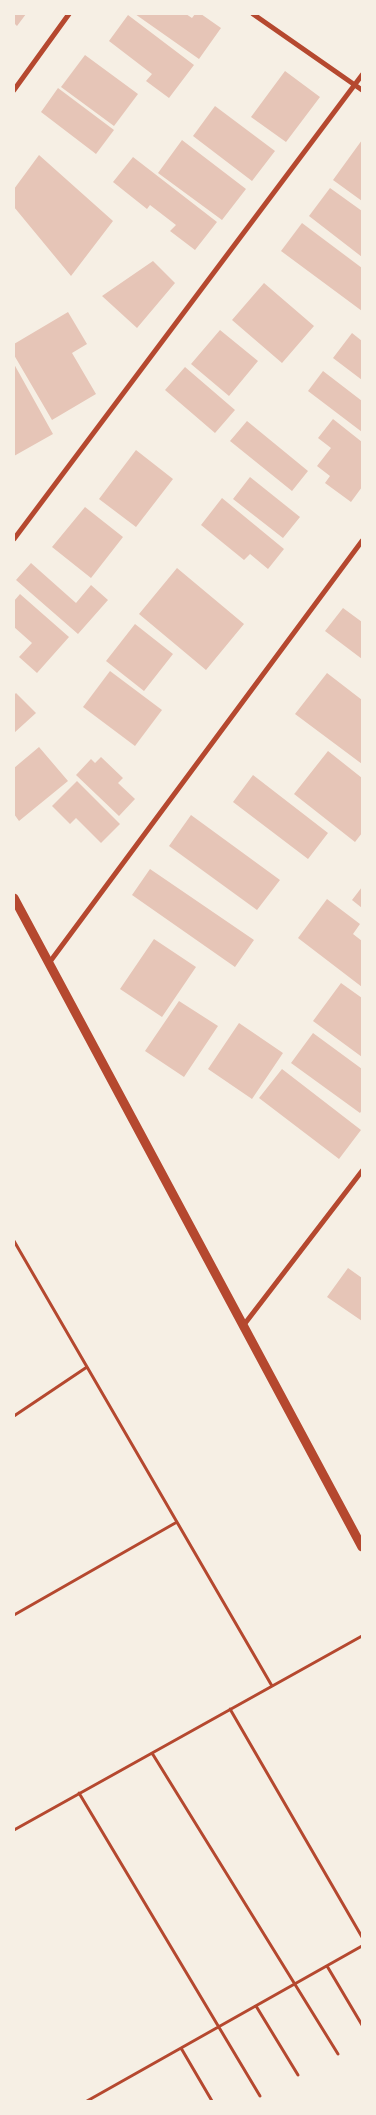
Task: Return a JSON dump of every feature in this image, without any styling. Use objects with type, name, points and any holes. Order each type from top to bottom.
[{"type":"street","points":[[14,90],[68,14]]},
{"type":"street","points":[[253,14],[362,90]]},
{"type":"street","points":[[14,539],[362,75]]},
{"type":"street","points":[[48,963],[362,541]]},
{"type":"street","points":[[14,898],[362,1548]]},
{"type":"street","points":[[243,1327],[362,1171]]},
{"type":"path","points":[[14,1241],[272,1686]]},
{"type":"path","points":[[14,1416],[87,1367]]},
{"type":"path","points":[[14,1615],[177,1522]]},
{"type":"path","points":[[14,1830],[362,1636]]},
{"type":"path","points":[[230,1709],[362,1937]]},
{"type":"path","points":[[152,1753],[338,2054]]},
{"type":"path","points":[[79,1793],[220,2026],[260,2096]]},
{"type":"path","points":[[87,2101],[362,1946]]},
{"type":"path","points":[[327,1966],[362,2025]]},
{"type":"path","points":[[256,2006],[298,2075]]},
{"type":"path","points":[[181,2048],[212,2101]]},
{"type":"building","points":[[14,14],[26,14],[17,26],[14,23]]},
{"type":"building","points":[[135,14],[186,14],[192,18],[195,14],[201,14],[221,28],[199,59]]},
{"type":"building","points":[[128,15],[194,65],[169,98],[146,81],[152,74],[109,41]]},
{"type":"building","points":[[85,55],[138,94],[114,126],[61,87]]},
{"type":"building","points":[[285,71],[320,97],[286,142],[251,117]]},
{"type":"building","points":[[58,88],[114,130],[96,154],[41,112]]},
{"type":"building","points":[[215,106],[275,151],[252,181],[193,136]]},
{"type":"building","points":[[182,140],[246,189],[222,220],[158,173]]},
{"type":"building","points":[[362,140],[362,201],[333,180]]},
{"type":"building","points":[[39,155],[113,221],[71,276],[14,207],[14,189]]},
{"type":"building","points":[[133,157],[217,222],[195,250],[170,231],[176,225],[150,205],[147,209],[113,182]]},
{"type":"building","points":[[330,188],[362,211],[362,257],[309,216]]},
{"type":"building","points":[[302,223],[362,268],[362,311],[281,251]]},
{"type":"building","points":[[153,261],[175,283],[137,328],[102,296]]},
{"type":"building","points":[[264,283],[314,326],[282,363],[232,320]]},
{"type":"building","points":[[68,312],[87,344],[72,353],[96,394],[52,420],[14,355],[14,344]]},
{"type":"building","points":[[220,330],[258,361],[229,396],[191,364]]},
{"type":"building","points":[[352,333],[362,341],[362,380],[333,358]]},
{"type":"building","points":[[14,364],[53,434],[14,456]]},
{"type":"building","points":[[185,367],[235,410],[215,433],[165,390]]},
{"type":"building","points":[[323,371],[362,401],[362,432],[308,391]]},
{"type":"building","points":[[333,419],[362,442],[362,487],[351,502],[325,483],[330,476],[317,466],[331,448],[318,438]]},
{"type":"building","points":[[247,421],[308,471],[292,491],[230,441]]},
{"type":"building","points":[[136,450],[173,479],[136,527],[99,499]]},
{"type":"building","points":[[250,477],[300,517],[283,538],[233,499]]},
{"type":"building","points":[[222,498],[284,549],[268,569],[250,554],[244,560],[201,525]]},
{"type":"building","points":[[85,507],[123,537],[91,578],[52,547]]},
{"type":"building","points":[[31,563],[76,603],[91,585],[108,600],[78,634],[16,580]]},
{"type":"building","points":[[177,568],[244,624],[206,670],[139,614]]},
{"type":"building","points":[[20,594],[69,637],[37,673],[19,657],[32,643],[14,627],[14,601]]},
{"type":"building","points":[[343,608],[362,622],[362,659],[325,631]]},
{"type":"building","points":[[135,624],[173,654],[144,691],[106,661]]},
{"type":"building","points":[[110,671],[162,710],[135,746],[83,707]]},
{"type":"building","points":[[327,673],[362,700],[362,764],[295,714]]},
{"type":"building","points":[[16,693],[36,713],[14,733],[14,695]]},
{"type":"building","points":[[39,747],[68,781],[19,821],[14,814],[14,768]]},
{"type":"building","points":[[328,751],[362,778],[362,833],[355,842],[294,794]]},
{"type":"building","points":[[101,757],[123,778],[118,783],[135,799],[119,816],[76,775],[91,759],[95,763]]},
{"type":"building","points":[[253,775],[328,833],[308,859],[233,802]]},
{"type":"building","points":[[77,781],[120,824],[101,843],[76,818],[70,824],[52,806]]},
{"type":"building","points":[[191,815],[280,880],[257,910],[169,846]]},
{"type":"building","points":[[150,869],[254,940],[235,967],[132,895]]},
{"type":"building","points":[[362,887],[362,908],[352,900]]},
{"type":"building","points":[[327,899],[360,924],[353,934],[362,941],[362,987],[298,938]]},
{"type":"building","points":[[154,939],[196,967],[162,1017],[120,989]]},
{"type":"building","points":[[341,983],[362,998],[362,1057],[313,1021]]},
{"type":"building","points":[[179,1001],[218,1026],[184,1077],[145,1051]]},
{"type":"building","points":[[239,1023],[283,1053],[252,1099],[208,1069]]},
{"type":"building","points":[[313,1033],[362,1069],[362,1110],[360,1113],[291,1063]]},
{"type":"building","points":[[282,1069],[361,1130],[339,1159],[259,1098]]},
{"type":"building","points":[[348,1268],[362,1278],[362,1321],[327,1297]]}]
